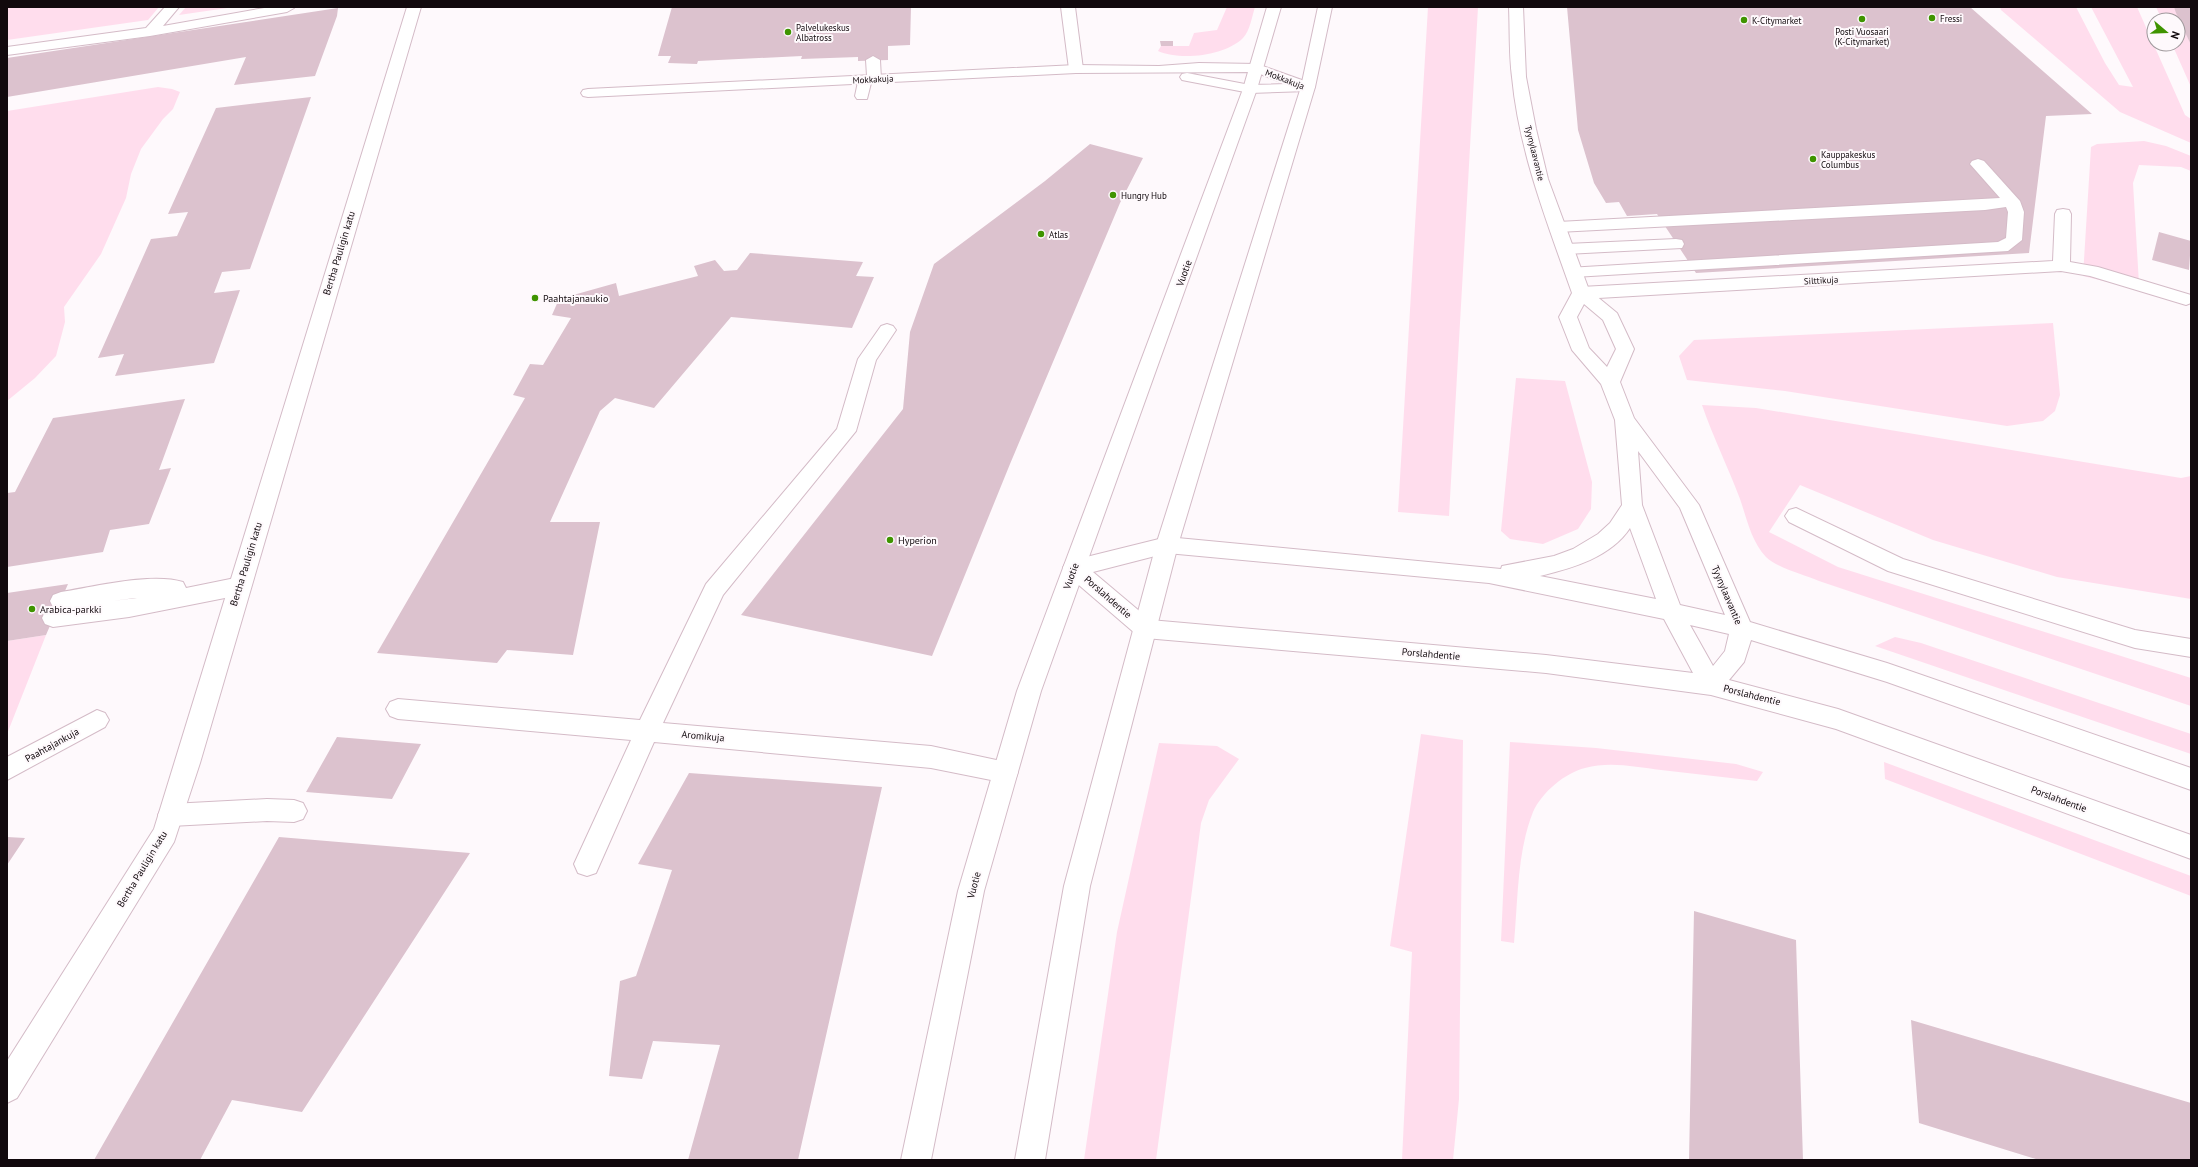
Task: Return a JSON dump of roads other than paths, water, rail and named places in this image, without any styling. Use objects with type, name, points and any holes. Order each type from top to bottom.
[{"type":"street","points":[[150,32],[172,7]]},
{"type":"street","name":"Bertha Pauligin katu","points":[[7,1088],[164,834],[171,815],[414,7]]},
{"type":"street","points":[[1068,7],[1076,69]]},
{"type":"street","name":"Vuotie","points":[[916,1160],[971,891],[1029,691],[1250,89],[1274,7]]},
{"type":"street","points":[[1030,1160],[1077,886],[1168,545],[1308,88],[1325,7]]},
{"type":"street","name":"Tyynylaavantie","points":[[1516,7],[1519,77],[1528,129],[1540,179],[1581,293],[1568,317],[1581,350],[1610,382],[1625,420],[1689,505],[1742,630],[1736,656],[1711,686],[1672,612],[1632,505],[1625,420]]},
{"type":"street","points":[[7,51],[150,32],[287,8]]},
{"type":"street","points":[[862,96],[869,80],[873,60]]},
{"type":"street","name":"Mokkakuja","points":[[588,93],[1076,69],[1159,70],[1199,67],[1257,68],[1308,88]]},
{"type":"street","name":"Mokkakuja","points":[[1159,70],[1250,89],[1308,88]]},
{"type":"street","points":[[1574,272],[2002,247],[2014,240],[2016,212],[2012,201],[1978,164]]},
{"type":"street","points":[[1558,227],[1977,206],[2012,201]]},
{"type":"street","points":[[2061,266],[2063,214]]},
{"type":"street","points":[[1566,250],[1676,244]]},
{"type":"street","name":"Silttikuja","points":[[1581,293],[2061,266],[2092,271],[2186,299]]},
{"type":"street","points":[[1581,293],[1611,317],[1625,350],[1610,382]]},
{"type":"street","points":[[587,864],[647,731],[714,590],[846,430],[867,360],[887,330]]},
{"type":"street","points":[[1538,576],[1574,559],[1598,545],[1618,528],[1632,505]]},
{"type":"street","points":[[1796,516],[1896,565],[2135,639],[2191,648]]},
{"type":"street","name":"Porslahdentie","points":[[1074,568],[1168,545],[1489,575],[1538,576],[1843,658],[2191,779]]},
{"type":"street","name":"Porslahdentie","points":[[1074,568],[1145,629],[1546,664],[1711,686],[1780,702],[1838,720],[2191,847]]},
{"type":"street","points":[[57,609],[129,608],[240,586]]},
{"type":"street","name":"Aromikuja","points":[[398,709],[931,757],[1006,772]]},
{"type":"street","name":"Paahtajankuja","points":[[7,770],[97,720]]},
{"type":"street","points":[[171,815],[267,810],[294,811]]},
{"type":"place","name":"Fressi","points":[[1932,18]]},
{"type":"place","name":"Posti Vuosaari (K-Citymarket)","points":[[1862,19]]},
{"type":"place","name":"K-Citymarket","points":[[1744,20]]},
{"type":"place","name":"Palvelukeskus Albatross","points":[[788,32]]},
{"type":"place","name":"Kauppakeskus Columbus","points":[[1813,159]]},
{"type":"place","name":"Hungry Hub","points":[[1113,195]]},
{"type":"place","name":"Atlas","points":[[1041,234]]},
{"type":"place","name":"Paahtajanaukio","points":[[535,298]]},
{"type":"place","name":"Hyperion","points":[[890,540]]},
{"type":"place","name":"Arabica-parkki","points":[[32,609]]}]
